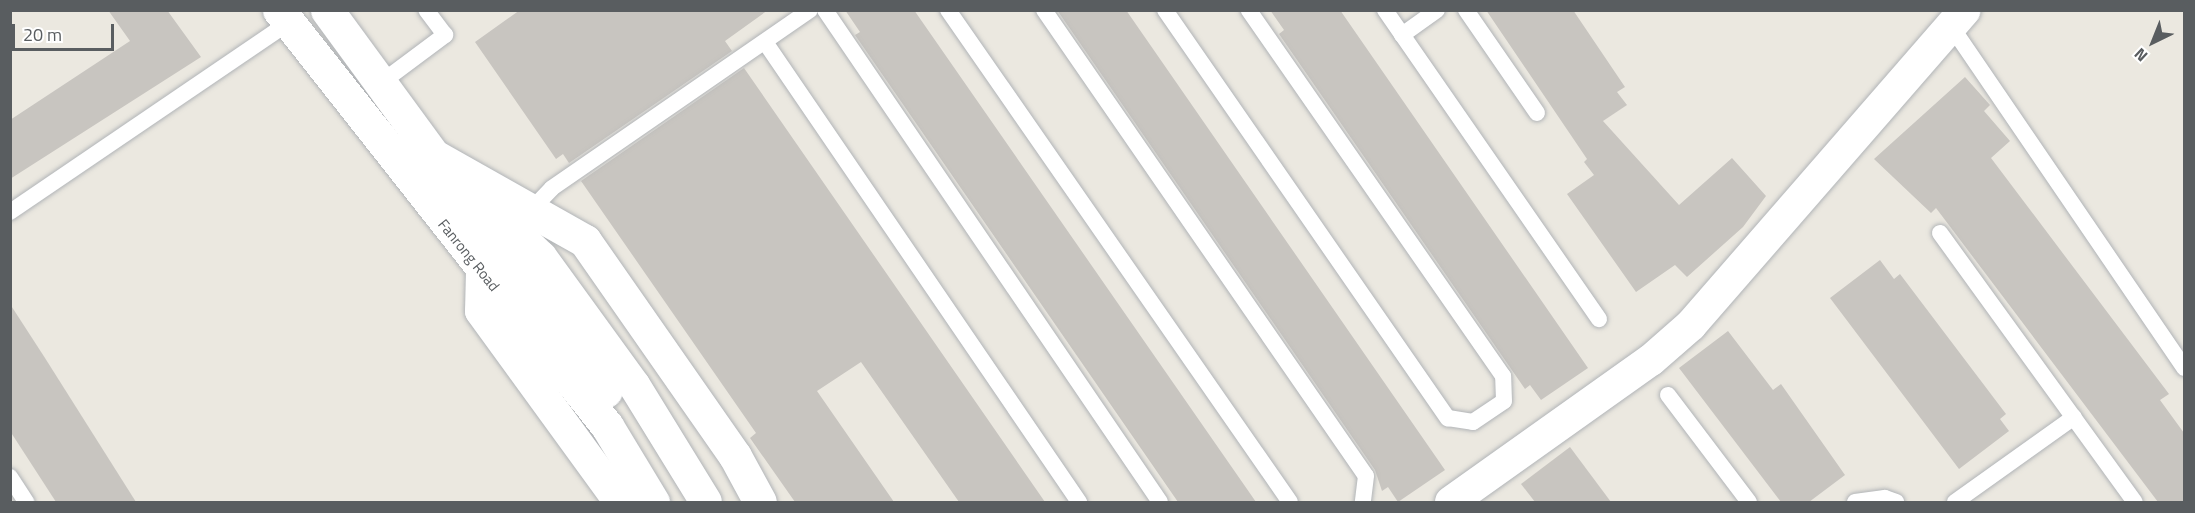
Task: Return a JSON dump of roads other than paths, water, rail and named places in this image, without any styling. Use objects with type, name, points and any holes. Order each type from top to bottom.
[{"type":"main road","name":"Fanrong Road","points":[[327,10],[382,82],[623,416],[674,502]]},
{"type":"main road","name":"Fanrong Road","points":[[284,17],[482,271],[607,426],[653,502]]},
{"type":"main road","points":[[436,157],[585,240],[735,456],[760,502]]},
{"type":"street","points":[[1450,502],[1651,360],[1691,325],[1958,18]]},
{"type":"street","points":[[436,157],[541,257],[634,385],[706,502]]},
{"type":"street","points":[[482,271],[482,311],[620,502]]},
{"type":"lane","points":[[382,82],[445,35],[426,10]]},
{"type":"lane","points":[[531,210],[559,183],[810,10]]},
{"type":"lane","points":[[825,10],[1160,502]]},
{"type":"lane","points":[[948,10],[1290,502]]},
{"type":"lane","points":[[1044,10],[1366,476],[1363,502]]},
{"type":"lane","points":[[1165,10],[1448,418],[1473,422],[1504,401],[1503,376],[1249,10]]},
{"type":"lane","points":[[1385,10],[1599,319]]},
{"type":"lane","points":[[1401,35],[1437,10]]},
{"type":"lane","points":[[1466,10],[1537,113]]},
{"type":"lane","points":[[10,212],[284,17]]},
{"type":"lane","points":[[1958,18],[2184,368]]},
{"type":"lane","points":[[765,42],[1079,502]]},
{"type":"lane","points":[[1940,233],[2135,502]]},
{"type":"lane","points":[[1668,395],[1749,502]]},
{"type":"lane","points":[[1955,502],[2074,417]]},
{"type":"lane","points":[[10,477],[26,502]]},
{"type":"lane","points":[[1855,502],[1885,498],[1896,502]]}]
